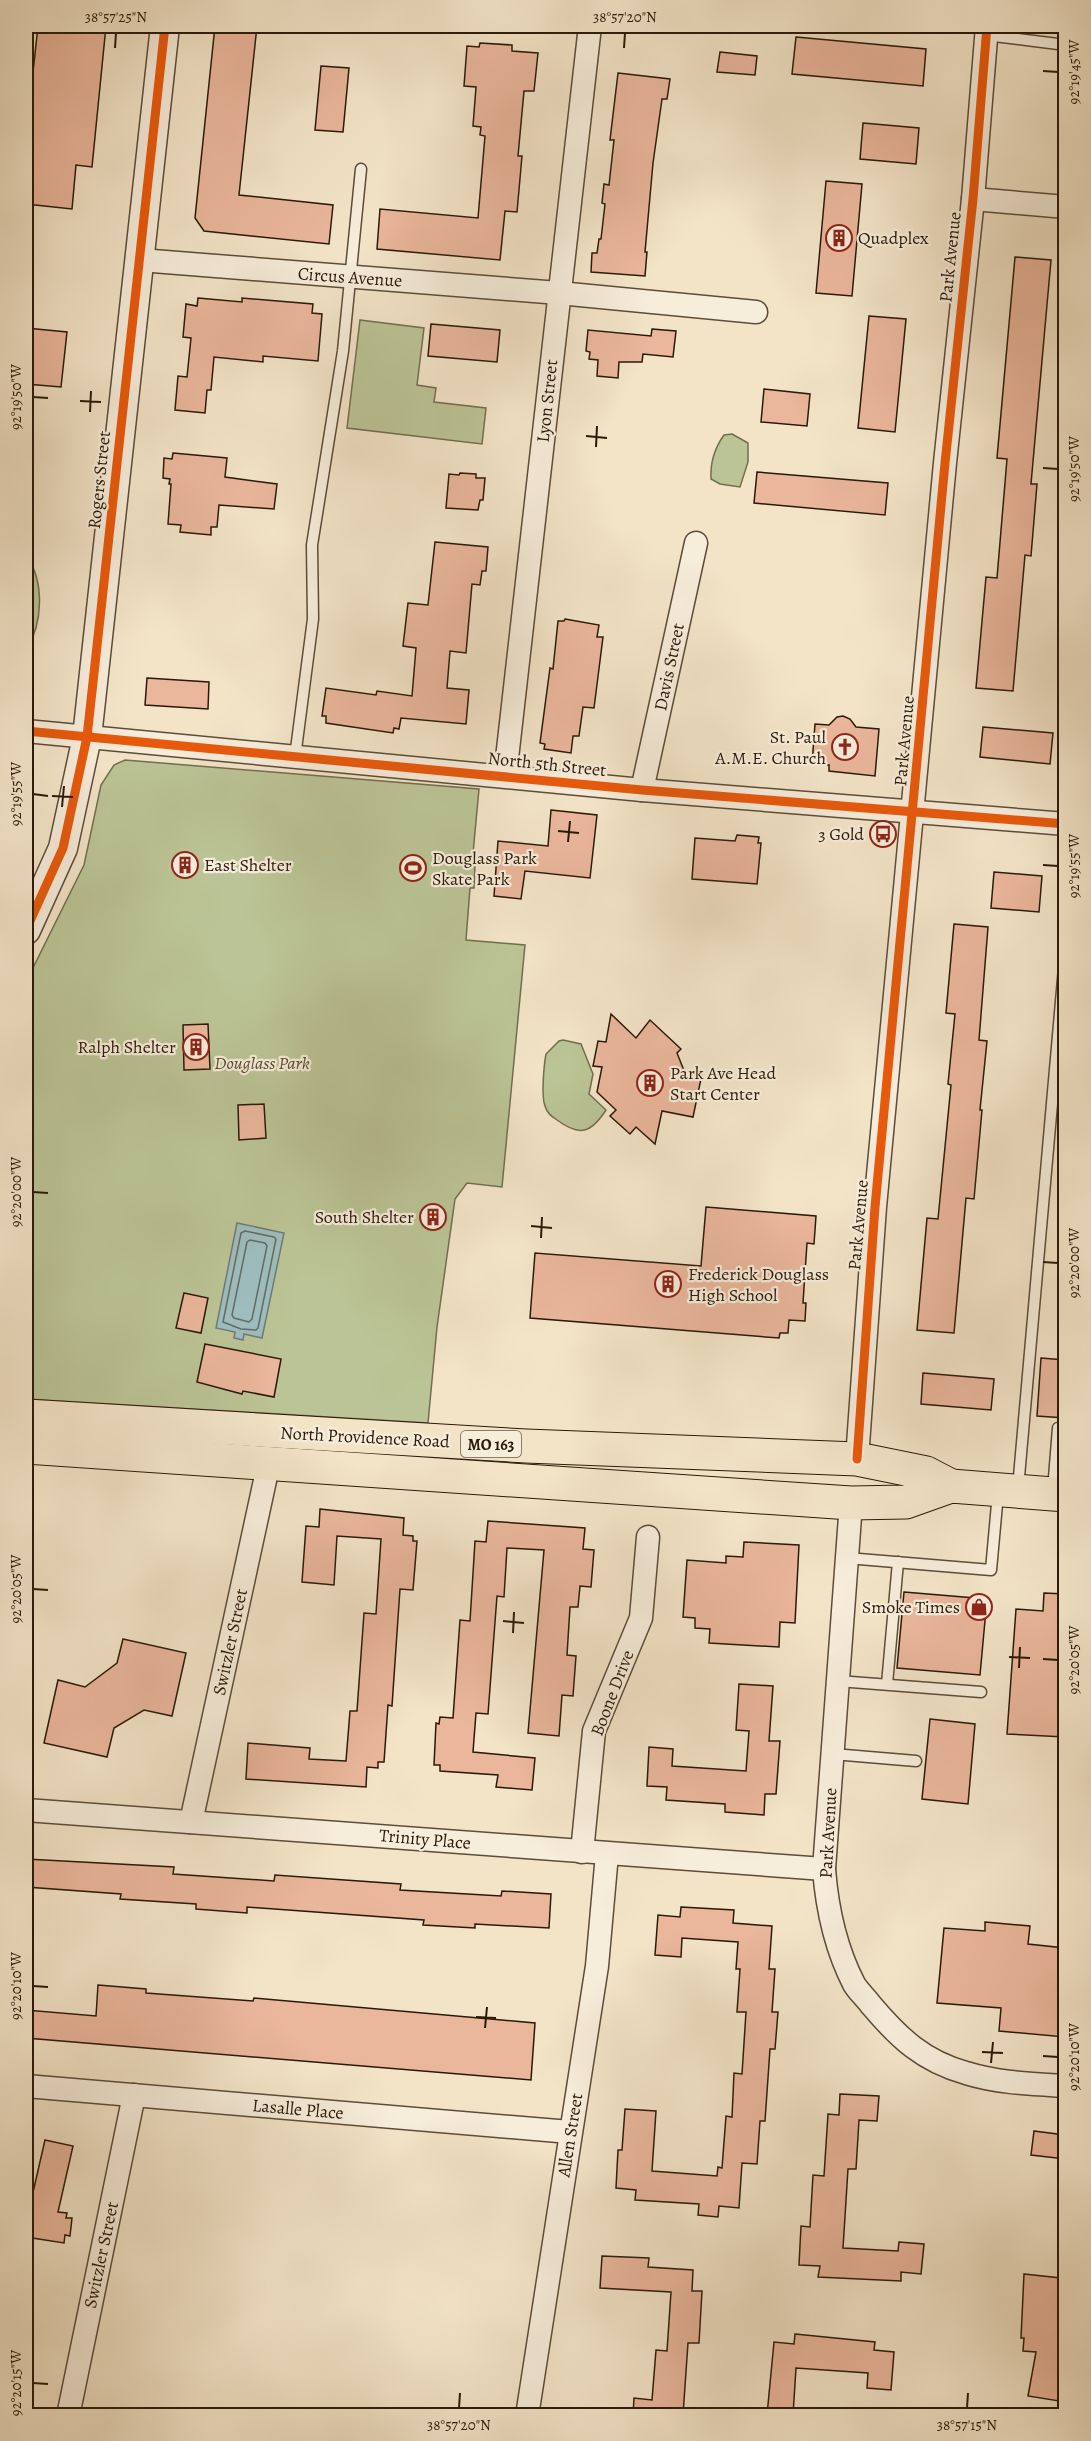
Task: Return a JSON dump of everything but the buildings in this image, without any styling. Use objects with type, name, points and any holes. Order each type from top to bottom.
[{"type":"main road","name":"North Providence Road","points":[[26,1416],[526,1446],[857,1460],[938,1479],[1008,1491],[1059,1494]]},
{"type":"main road","name":"North Providence Road","points":[[26,1447],[851,1503],[906,1502],[938,1479]]},
{"type":"main road","points":[[740,1495],[820,1486],[848,1476],[857,1460]]},
{"type":"street","name":"Rogers Street","points":[[26,930],[63,848],[87,737],[165,26]]},
{"type":"street","name":"Lyon Street","points":[[505,776],[590,26]]},
{"type":"street","name":"Park Avenue","points":[[857,1460],[875,1207],[914,813],[945,463],[973,199],[987,30]]},
{"type":"street","points":[[973,199],[1065,207]]},
{"type":"street","name":"Circus Avenue","points":[[140,260],[559,293],[756,312]]},
{"type":"street","name":"Davis Street","points":[[642,790],[696,543]]},
{"type":"street","name":"North 5th Street","points":[[26,731],[642,790],[1065,824]]},
{"type":"street","name":"Switzler Street","points":[[191,1822],[269,1462]]},
{"type":"street","name":"Park Avenue","points":[[851,1503],[824,1869],[826,1896],[837,1942],[855,1985],[895,2033],[926,2056],[965,2073],[1003,2081],[1065,2086]]},
{"type":"street","name":"Boone Drive","points":[[582,1852],[594,1731],[641,1618],[648,1537]]},
{"type":"street","name":"Trinity Place","points":[[26,1810],[824,1869]]},
{"type":"street","name":"Allen Street","points":[[527,2415],[597,1966],[607,1854]]},
{"type":"street","name":"Lasalle Place","points":[[26,2086],[570,2132]]},
{"type":"street","name":"Switzler Street","points":[[68,2415],[134,2095]]},
{"type":"lane","points":[[987,30],[1065,45]]},
{"type":"lane","points":[[295,757],[313,619],[312,545],[343,351],[361,169]]},
{"type":"lane","points":[[847,1558],[991,1570],[1008,1491],[1065,945]]},
{"type":"lane","points":[[1059,1494],[1058,1428],[1065,1428]]},
{"type":"lane","points":[[887,1684],[898,1562]]},
{"type":"lane","points":[[838,1681],[981,1692]]},
{"type":"lane","points":[[833,1754],[916,1761]]},
{"type":"green space","points":[[360,320],[424,328],[417,385],[436,388],[434,402],[486,408],[482,444],[347,428]]},
{"type":"green space","points":[[732,434],[748,443],[748,462],[740,487],[720,484],[711,479],[713,456],[718,445],[724,435]]},
{"type":"green space","points":[[26,555],[36,577],[40,603],[36,628],[26,651]]},
{"type":"green space","name":"Douglass Park","points":[[125,760],[479,789],[472,864],[475,865],[474,888],[470,888],[466,940],[525,945],[502,1187],[467,1183],[455,1199],[437,1327],[428,1423],[26,1399],[26,982],[84,865],[101,785],[114,765]]},
{"type":"green space","points":[[563,1040],[581,1044],[593,1074],[589,1094],[606,1110],[595,1124],[584,1130],[572,1129],[555,1119],[547,1111],[544,1101],[543,1080],[546,1054]]},
{"type":"water","points":[[237,1223],[284,1233],[262,1338],[244,1334],[243,1340],[234,1338],[235,1332],[216,1328]]},
{"type":"cycle path","points":[[26,930],[63,848],[87,737],[165,26]]},
{"type":"cycle path","points":[[857,1459],[875,1207],[945,463],[973,199],[987,26]]},
{"type":"cycle path","points":[[26,731],[642,790],[1066,824]]},
{"type":"place","name":"Quadplex","points":[[839,238]]},
{"type":"place","name":"St. Paul A.M.E. Church","points":[[845,747]]},
{"type":"place","name":"3 Gold","points":[[883,834]]},
{"type":"place","name":"East Shelter","points":[[185,865]]},
{"type":"place","name":"Douglass Park Skate Park","points":[[413,868]]},
{"type":"place","name":"Ralph Shelter","points":[[196,1047]]},
{"type":"place","name":"Park Ave Head Start Center","points":[[650,1083]]},
{"type":"place","name":"South Shelter","points":[[433,1217]]},
{"type":"place","name":"Frederick Douglass High School","points":[[668,1284]]},
{"type":"place","name":"Smoke Times","points":[[979,1607]]}]
